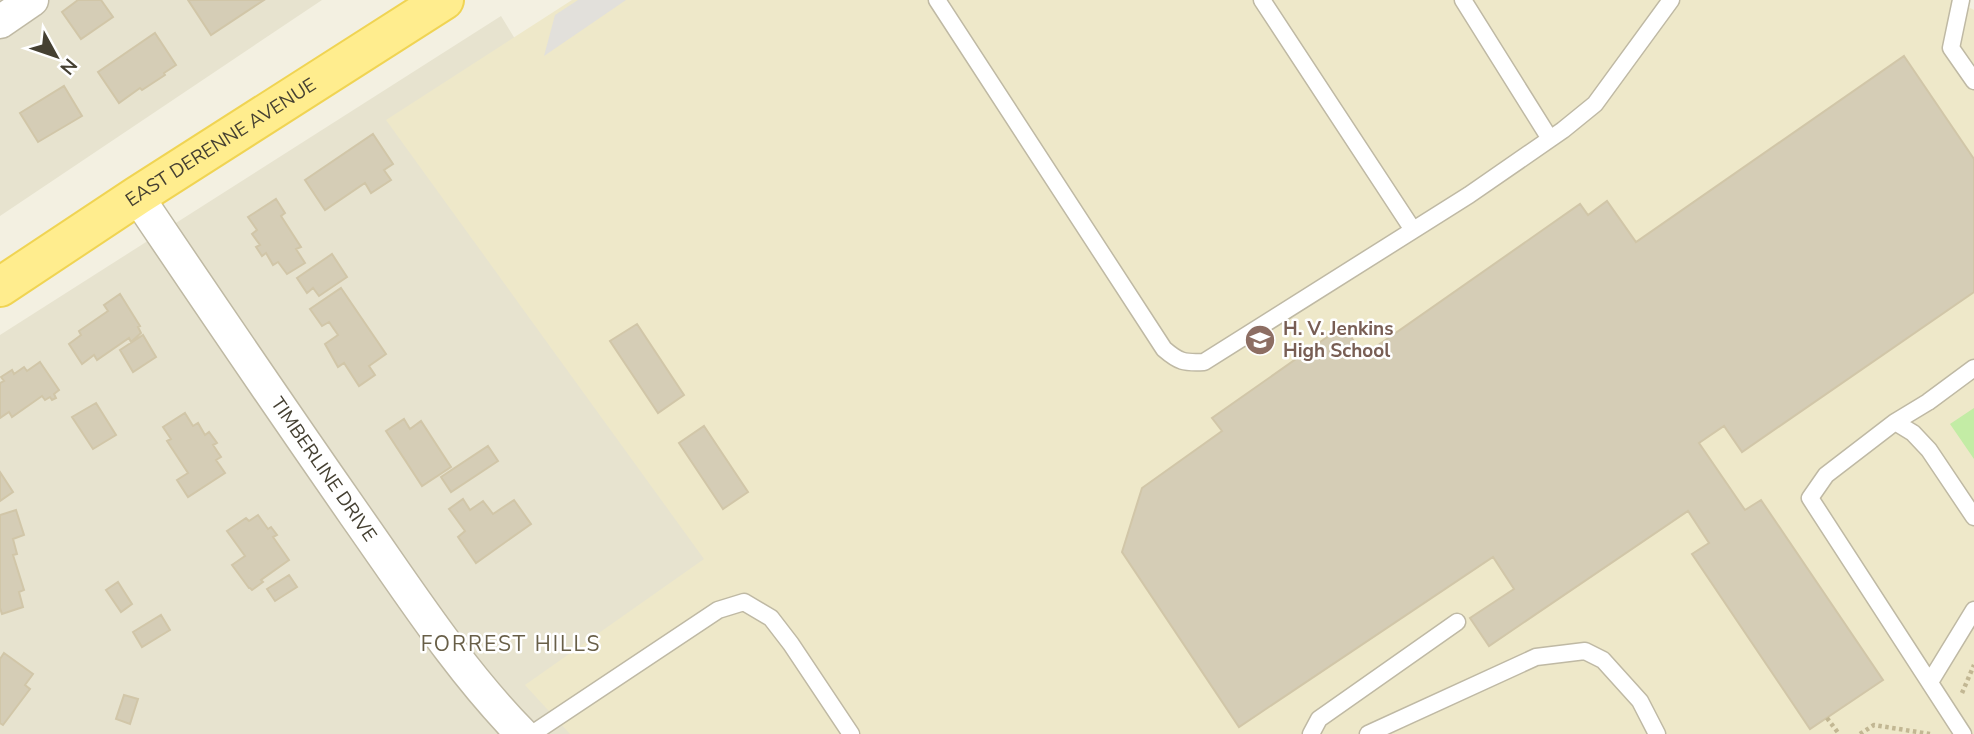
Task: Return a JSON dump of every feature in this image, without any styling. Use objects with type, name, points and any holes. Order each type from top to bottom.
[{"type":"main road","name":"EAST DERENNE AVENUE","points":[[0,287],[444,0]]},
{"type":"street","points":[[0,22],[32,0]]},
{"type":"street","name":"TIMBERLINE DRIVE","points":[[137,196],[432,625],[522,734]]},
{"type":"lane","points":[[937,0],[1164,349],[1176,359],[1187,363],[1204,362],[1469,195],[1550,139],[1595,104],[1671,0]]},
{"type":"lane","points":[[1262,0],[1413,230]]},
{"type":"lane","points":[[1463,0],[1550,139]]},
{"type":"lane","points":[[1961,0],[1951,48],[1974,81]]},
{"type":"lane","points":[[1964,734],[1810,498],[1826,475],[1895,422],[1974,368]]},
{"type":"lane","points":[[1895,422],[1913,433],[1929,450],[1974,517]]},
{"type":"lane","points":[[532,734],[718,610],[744,602],[771,618],[851,734]]},
{"type":"lane","points":[[1930,682],[1974,610]]},
{"type":"lane","points":[[1311,734],[1319,719],[1457,622]]},
{"type":"lane","points":[[1368,734],[1536,657],[1585,651],[1603,660],[1640,701],[1657,734]]},
{"type":"path","points":[[1961,697],[1974,665]]},
{"type":"path","points":[[1827,718],[1839,734]]},
{"type":"path","points":[[1860,734],[1874,725],[1930,734]]},
{"type":"shaded area","points":[[0,0],[322,0],[0,216]]},
{"type":"shaded area","name":"H. V. Jenkins High School","points":[[572,0],[1955,0],[1974,10],[1974,734],[570,734],[525,685],[704,559],[386,120]]},
{"type":"shaded area","points":[[578,0],[626,0],[544,56],[555,15]]},
{"type":"shaded area","points":[[501,16],[941,734],[0,734],[0,335]]},
{"type":"green space","points":[[1974,408],[1974,459],[1950,424]]},
{"type":"building","points":[[78,0],[101,0],[113,17],[81,39],[62,12]]},
{"type":"building","points":[[188,0],[264,0],[211,35]]},
{"type":"building","points":[[155,33],[176,65],[164,73],[165,75],[119,103],[98,72]]},
{"type":"building","points":[[1904,56],[1974,159],[1974,292],[1742,452],[1724,426],[1699,443],[1745,510],[1761,500],[1883,680],[1810,729],[1692,554],[1709,543],[1688,511],[1489,646],[1470,618],[1514,589],[1493,557],[1239,727],[1122,552],[1142,488],[1222,431],[1212,418],[1343,326],[1364,355],[1580,204],[1588,215],[1607,201],[1636,242]]},
{"type":"building","points":[[64,86],[82,116],[38,142],[20,113]]},
{"type":"building","points":[[373,134],[393,164],[384,170],[391,180],[371,193],[365,183],[325,210],[305,180]]},
{"type":"building","points":[[276,199],[285,213],[281,216],[301,247],[296,249],[305,263],[287,274],[278,262],[273,265],[266,253],[262,256],[256,247],[260,245],[252,234],[257,230],[248,217]]},
{"type":"building","points":[[332,254],[347,277],[319,296],[313,288],[307,293],[297,278]]},
{"type":"building","points":[[341,288],[386,354],[369,366],[375,375],[359,386],[344,363],[338,367],[325,344],[338,335],[329,322],[322,326],[310,309]]},
{"type":"building","points":[[120,294],[140,326],[138,327],[141,333],[131,342],[129,338],[97,360],[94,355],[82,364],[69,344],[81,335],[79,331],[108,311],[104,305]]},
{"type":"building","points":[[637,324],[684,395],[658,413],[610,341]]},
{"type":"building","points":[[143,335],[156,357],[133,372],[120,350]]},
{"type":"building","points":[[40,362],[59,390],[54,394],[56,398],[45,400],[42,396],[12,417],[9,412],[0,418],[0,383],[4,381],[1,377],[12,370],[14,374],[24,367],[27,371]]},
{"type":"building","points":[[96,403],[116,435],[93,449],[72,417]]},
{"type":"building","points":[[185,413],[193,426],[198,423],[205,435],[209,432],[217,443],[213,445],[221,457],[216,460],[225,473],[188,497],[177,480],[188,473],[167,441],[171,439],[163,427]]},
{"type":"building","points":[[404,419],[410,429],[421,421],[451,467],[422,486],[386,431]]},
{"type":"building","points":[[704,426],[748,492],[723,509],[679,443]]},
{"type":"building","points":[[488,446],[498,461],[451,492],[441,477]]},
{"type":"building","points":[[0,472],[13,492],[0,501]]},
{"type":"building","points":[[463,499],[470,510],[483,501],[493,514],[514,500],[531,524],[476,563],[458,537],[465,531],[449,509]]},
{"type":"building","points":[[16,510],[24,535],[13,539],[17,554],[13,555],[24,590],[19,592],[23,607],[2,614],[0,515]]},
{"type":"building","points":[[258,515],[268,529],[271,527],[277,535],[273,537],[289,560],[252,590],[232,565],[245,556],[227,531],[246,518],[249,521]]},
{"type":"building","points":[[289,575],[297,587],[275,601],[267,589]]},
{"type":"building","points":[[118,582],[132,604],[121,612],[106,590]]},
{"type":"building","points":[[161,615],[170,630],[142,647],[133,632]]},
{"type":"building","points":[[4,653],[33,674],[25,685],[30,689],[3,725],[0,723],[0,659]]},
{"type":"building","points":[[124,695],[138,699],[130,724],[116,719]]},
{"type":"place","name":"H. V. Jenkins High School","points":[[1260,340]]},
{"type":"district","name":"FORREST HILLS","points":[[511,644]]}]
